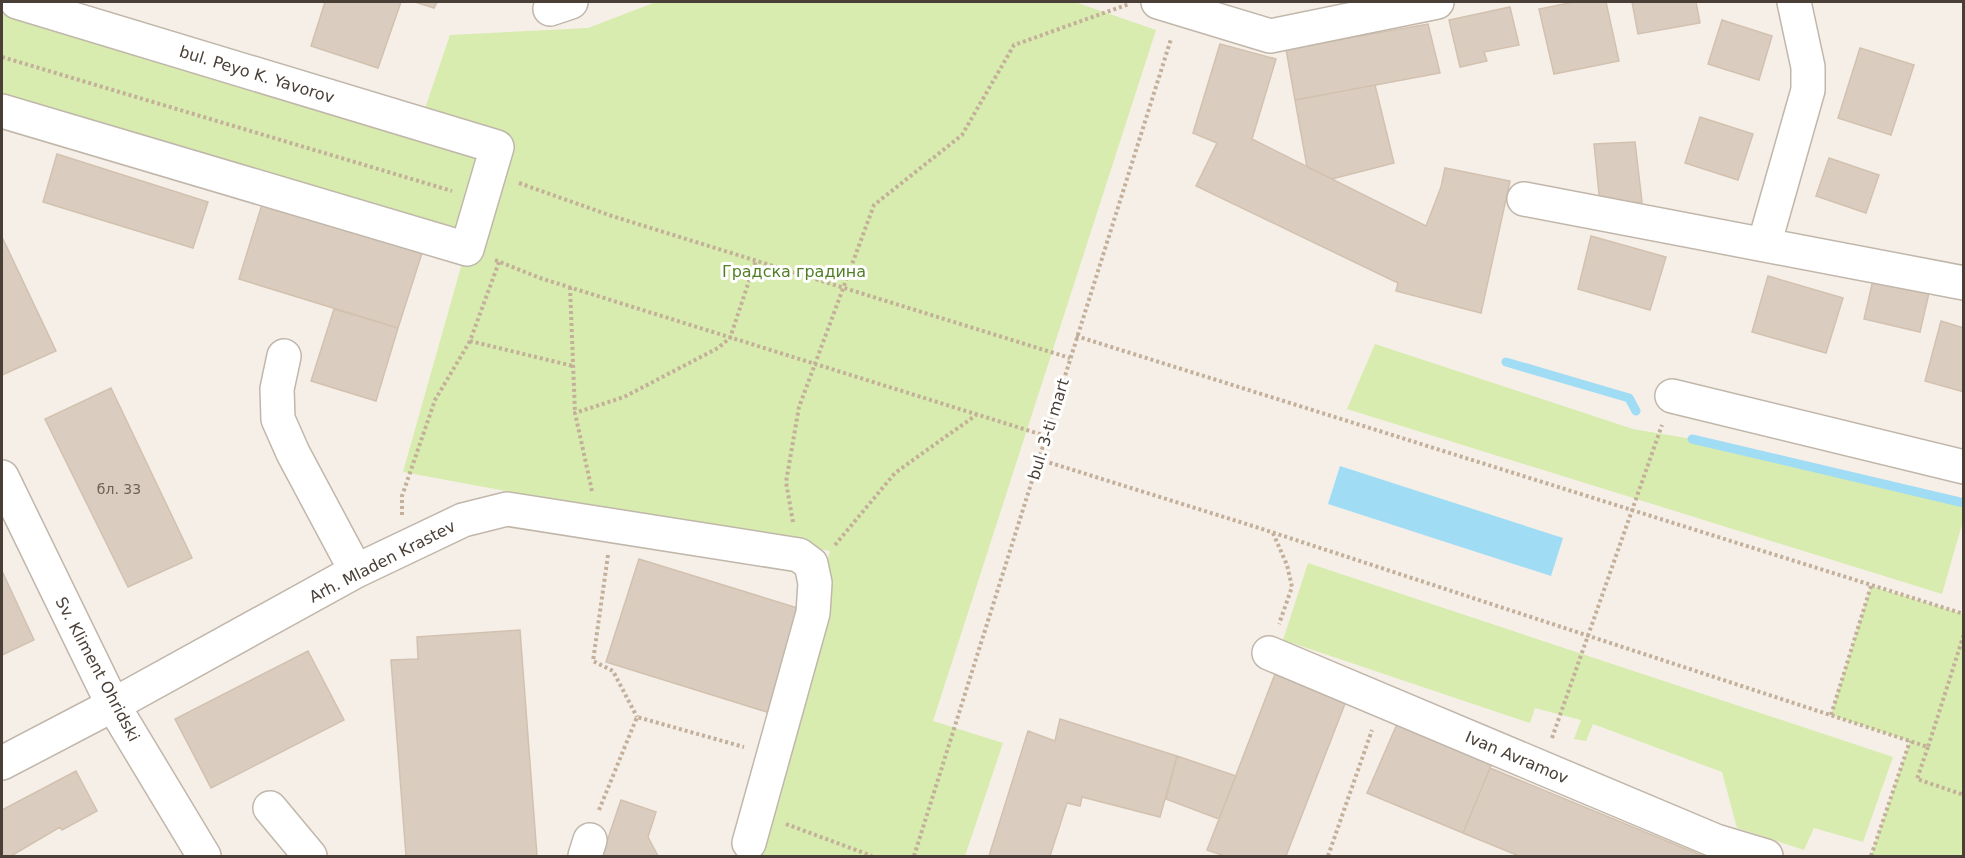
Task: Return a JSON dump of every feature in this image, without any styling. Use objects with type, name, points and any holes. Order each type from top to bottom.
[{"type":"street","name":"bul. Peyo K. Yavorov","points":[[17,2],[489,173]]},
{"type":"street","points":[[1174,4],[1270,36],[1437,2]]},
{"type":"street","points":[[1764,245],[1808,90],[1808,67],[1794,2]]},
{"type":"street","points":[[2,111],[466,249],[489,173]]},
{"type":"street","points":[[1524,199],[1963,280]]},
{"type":"street","points":[[284,356],[277,389],[278,419],[293,453],[356,571]]},
{"type":"street","points":[[1672,396],[1964,467]]},
{"type":"street","name":"Sv. Kliment Ohridski","points":[[2,477],[113,705],[204,856]]},
{"type":"street","name":"Arh. Mladen Krastev","points":[[2,763],[113,705],[356,571],[464,520],[507,509],[799,555]]},
{"type":"street","points":[[753,828],[813,613],[815,583],[811,564],[799,555]]},
{"type":"street","name":"Ivan Avramov","points":[[1269,653],[1716,841],[1766,856]]},
{"type":"street","points":[[270,808],[310,856]]},
{"type":"path","points":[[799,555],[786,482],[799,407],[813,364],[874,205],[962,135],[1014,45],[1135,2]]},
{"type":"path","name":"bul. 3-ti mart","points":[[914,856],[1070,358],[1174,4]]},
{"type":"path","points":[[2,57],[489,173],[612,216],[1070,358]]},
{"type":"path","points":[[466,249],[570,287],[1046,436]]},
{"type":"path","points":[[575,413],[624,397],[718,348],[730,338],[756,260]]},
{"type":"path","points":[[401,549],[402,496],[435,400],[470,341],[499,262]]},
{"type":"path","points":[[570,287],[575,413],[600,524],[610,546],[593,661],[613,671],[637,717],[774,756]]},
{"type":"path","points":[[1076,336],[1632,512],[1964,614]]},
{"type":"path","points":[[470,341],[573,366]]},
{"type":"path","points":[[1556,728],[1672,396]]},
{"type":"path","points":[[815,583],[830,551],[895,473],[976,415]]},
{"type":"path","points":[[1038,459],[1273,533],[1928,747]]},
{"type":"path","points":[[1269,653],[1292,587],[1287,565],[1273,533]]},
{"type":"path","points":[[1831,715],[1871,586]]},
{"type":"path","points":[[1964,634],[1917,779],[1964,795]]},
{"type":"path","points":[[1328,856],[1383,701]]},
{"type":"path","points":[[587,848],[637,717]]},
{"type":"path","points":[[1871,856],[1910,741]]},
{"type":"path","points":[[753,828],[872,856]]},
{"type":"green space","name":"Градска градина","points":[[656,2],[1075,2],[1156,30],[933,721],[1003,743],[965,856],[745,856],[830,551],[403,472],[466,249],[2,102],[2,7],[420,123],[450,35],[588,28]]},
{"type":"green space","points":[[1375,344],[1633,429],[1692,439],[1963,503],[1963,521],[1942,594],[1347,409]]},
{"type":"green space","points":[[1308,563],[1893,757],[1863,842],[1814,828],[1804,850],[1737,828],[1722,772],[1593,724],[1586,741],[1574,739],[1581,720],[1535,708],[1530,723],[1283,640]]},
{"type":"green space","points":[[1871,586],[1963,614],[1963,856],[1871,856],[1910,741],[1831,715]]},
{"type":"water","points":[[1340,466],[1563,538],[1551,576],[1328,504]]},
{"type":"building","points":[[325,2],[401,2],[378,68],[311,46]]},
{"type":"building","points":[[415,2],[437,2],[434,8]]},
{"type":"building","points":[[1574,2],[1606,2],[1619,61],[1554,74],[1539,9]]},
{"type":"building","points":[[1632,2],[1696,2],[1700,23],[1638,34]]},
{"type":"building","points":[[1510,7],[1519,45],[1484,52],[1487,61],[1460,67],[1449,20]]},
{"type":"building","points":[[1722,20],[1772,36],[1759,80],[1708,64]]},
{"type":"building","points":[[1428,24],[1440,73],[1295,100],[1286,49]]},
{"type":"building","points":[[1220,44],[1276,59],[1252,139],[1426,226],[1441,187],[1445,168],[1510,181],[1481,313],[1396,291],[1398,283],[1196,186],[1217,143],[1193,133]]},
{"type":"building","points":[[1860,48],[1914,65],[1891,135],[1838,118]]},
{"type":"building","points":[[1375,85],[1394,163],[1332,179],[1307,167],[1295,100]]},
{"type":"building","points":[[1700,117],[1753,134],[1738,180],[1685,163]]},
{"type":"building","points":[[1635,142],[1642,202],[1600,204],[1594,144]]},
{"type":"building","points":[[57,154],[208,202],[193,248],[43,202]]},
{"type":"building","points":[[1829,158],[1879,175],[1866,213],[1816,196]]},
{"type":"building","points":[[263,201],[423,250],[398,328],[239,279]]},
{"type":"building","points":[[1591,236],[1666,257],[1650,310],[1578,289]]},
{"type":"building","points":[[2,237],[56,351],[2,375]]},
{"type":"building","points":[[1768,276],[1843,298],[1826,353],[1752,332]]},
{"type":"building","points":[[1873,280],[1929,293],[1920,332],[1864,319]]},
{"type":"building","points":[[334,309],[398,328],[376,401],[311,381]]},
{"type":"building","points":[[1941,321],[1964,328],[1964,392],[1925,381]]},
{"type":"building","points":[[111,388],[192,558],[128,587],[45,419]]},
{"type":"building","points":[[639,559],[804,610],[770,713],[606,662]]},
{"type":"building","points":[[2,571],[34,640],[2,655]]},
{"type":"building","points":[[520,630],[537,856],[406,856],[391,660],[418,659],[417,637]]},
{"type":"building","points":[[308,651],[344,720],[211,788],[175,719]]},
{"type":"building","points":[[1277,669],[1348,696],[1286,856],[1225,856],[1207,850]]},
{"type":"building","points":[[1401,715],[1495,756],[1463,833],[1367,793]]},
{"type":"building","points":[[1060,719],[1177,756],[1160,817],[1082,797],[1080,806],[1067,803],[1050,856],[989,856],[1028,731],[1055,741]]},
{"type":"building","points":[[1177,756],[1236,776],[1219,819],[1166,799]]},
{"type":"building","points":[[1490,768],[1703,856],[1519,856],[1463,833]]},
{"type":"building","points":[[76,771],[97,811],[62,830],[60,827],[11,856],[2,856],[2,810]]},
{"type":"building","points":[[621,800],[656,812],[648,837],[658,856],[602,856]]},
{"type":"waterway","points":[[1506,362],[1629,398],[1636,411]]},
{"type":"waterway","points":[[1692,439],[1964,503]]}]
